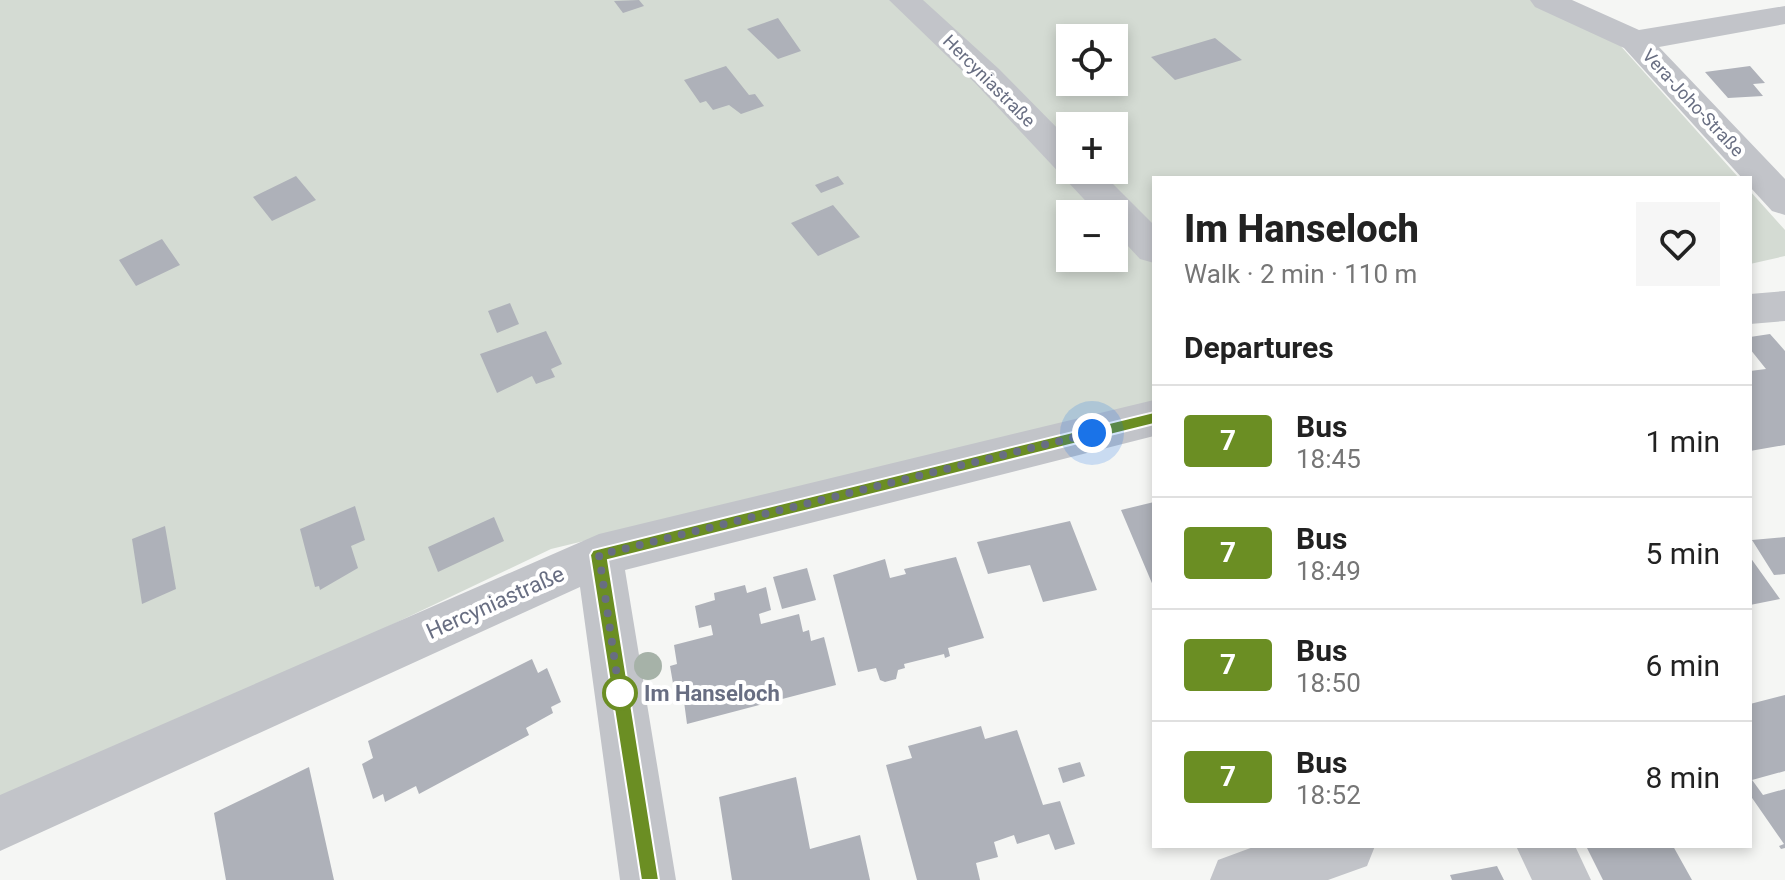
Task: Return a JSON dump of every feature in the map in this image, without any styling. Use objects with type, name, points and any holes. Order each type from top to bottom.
[{"type":"street","name":"Hercyniastraße","points":[[905,0],[987,76],[1056,148]]},
{"type":"street","name":"Vera-Joho-Straße","points":[[1546,0],[1635,41],[1785,202]]},
{"type":"street","points":[[1635,41],[1785,15]]},
{"type":"street","points":[[1091,184],[1152,247]]},
{"type":"street","points":[[1752,309],[1785,306]]},
{"type":"street","name":"Hercyniastraße","points":[[0,823],[599,555],[1152,418]]},
{"type":"street","points":[[599,555],[648,880]]},
{"type":"street","points":[[1238,880],[1341,848]]},
{"type":"street","points":[[1545,848],[1563,880]]},
{"type":"shaded area","points":[[0,0],[1531,0],[1618,43],[1737,176],[1152,176],[1152,403],[551,549],[0,811]]},
{"type":"shaded area","points":[[1752,193],[1785,230],[1785,256],[1752,264]]},
{"type":"building","points":[[639,0],[644,6],[623,13],[614,1]]},
{"type":"building","points":[[778,18],[801,51],[778,59],[747,29]]},
{"type":"building","points":[[1215,38],[1242,60],[1175,80],[1151,57]]},
{"type":"building","points":[[726,66],[749,95],[755,94],[764,106],[741,114],[729,105],[713,110],[706,101],[700,103],[684,80]]},
{"type":"building","points":[[1750,66],[1765,83],[1753,84],[1763,96],[1728,98],[1705,72]]},
{"type":"building","points":[[296,176],[316,200],[272,221],[253,197]]},
{"type":"building","points":[[838,176],[844,184],[821,193],[815,185]]},
{"type":"building","points":[[833,205],[860,237],[818,256],[791,223]]},
{"type":"building","points":[[162,239],[180,265],[136,286],[119,260]]},
{"type":"building","points":[[510,303],[519,324],[497,333],[488,311]]},
{"type":"building","points":[[546,331],[562,364],[551,369],[555,377],[536,384],[532,376],[497,393],[480,354]]},
{"type":"building","points":[[1770,334],[1785,351],[1785,445],[1752,451],[1752,371],[1766,369],[1752,352],[1752,337]]},
{"type":"building","points":[[1152,502],[1152,583],[1121,510]]},
{"type":"building","points":[[355,506],[365,540],[351,546],[358,568],[320,590],[319,586],[315,587],[300,529]]},
{"type":"building","points":[[494,517],[504,541],[438,572],[428,547]]},
{"type":"building","points":[[1070,521],[1097,590],[1043,602],[1030,565],[988,574],[977,542]]},
{"type":"building","points":[[165,526],[176,589],[142,604],[132,539]]},
{"type":"building","points":[[1785,537],[1785,574],[1774,575],[1752,540]]},
{"type":"building","points":[[956,557],[984,638],[948,648],[950,656],[945,658],[944,654],[904,664],[905,668],[898,670],[896,679],[885,682],[880,680],[876,668],[858,672],[833,575],[885,559],[890,578],[906,574],[904,569]]},
{"type":"building","points":[[1752,560],[1780,599],[1752,605]]},
{"type":"building","points":[[807,568],[816,600],[782,609],[773,577]]},
{"type":"building","points":[[745,585],[747,593],[766,587],[771,610],[759,614],[761,624],[799,614],[803,632],[809,630],[811,641],[824,637],[836,685],[687,724],[683,694],[675,695],[670,666],[677,664],[674,645],[713,635],[711,625],[699,628],[695,606],[715,600],[714,593]]},
{"type":"building","points":[[532,659],[538,673],[547,668],[561,702],[551,707],[553,713],[526,728],[529,735],[419,794],[416,786],[385,802],[383,794],[373,799],[362,764],[373,758],[368,741]]},
{"type":"building","points":[[1785,695],[1785,771],[1752,780],[1752,703]]},
{"type":"building","points":[[981,726],[985,739],[1017,730],[1043,805],[1060,801],[1075,844],[1055,850],[1049,834],[1017,844],[1014,835],[994,842],[998,857],[976,863],[980,880],[917,880],[886,765],[912,758],[908,746]]},
{"type":"building","points":[[1080,762],[1085,776],[1063,783],[1058,768]]},
{"type":"building","points":[[309,767],[334,880],[226,880],[214,813]]},
{"type":"building","points":[[796,777],[810,849],[860,835],[870,880],[732,880],[719,797]]},
{"type":"building","points":[[1752,780],[1763,795],[1785,789],[1785,848],[1781,849],[1779,846],[1784,844],[1752,798]]},
{"type":"building","points":[[1587,848],[1674,848],[1692,880],[1603,880]]},
{"type":"building","points":[[1497,866],[1504,880],[1452,880],[1450,875]]},
{"type":"bus line","name":"7","points":[[648,880],[599,555],[1152,418]]},
{"type":"place","name":"Im Hanseloch","points":[[620,693]]},
{"type":"route","points":[[620,693],[621,703],[599,555],[1092,433]]}]
